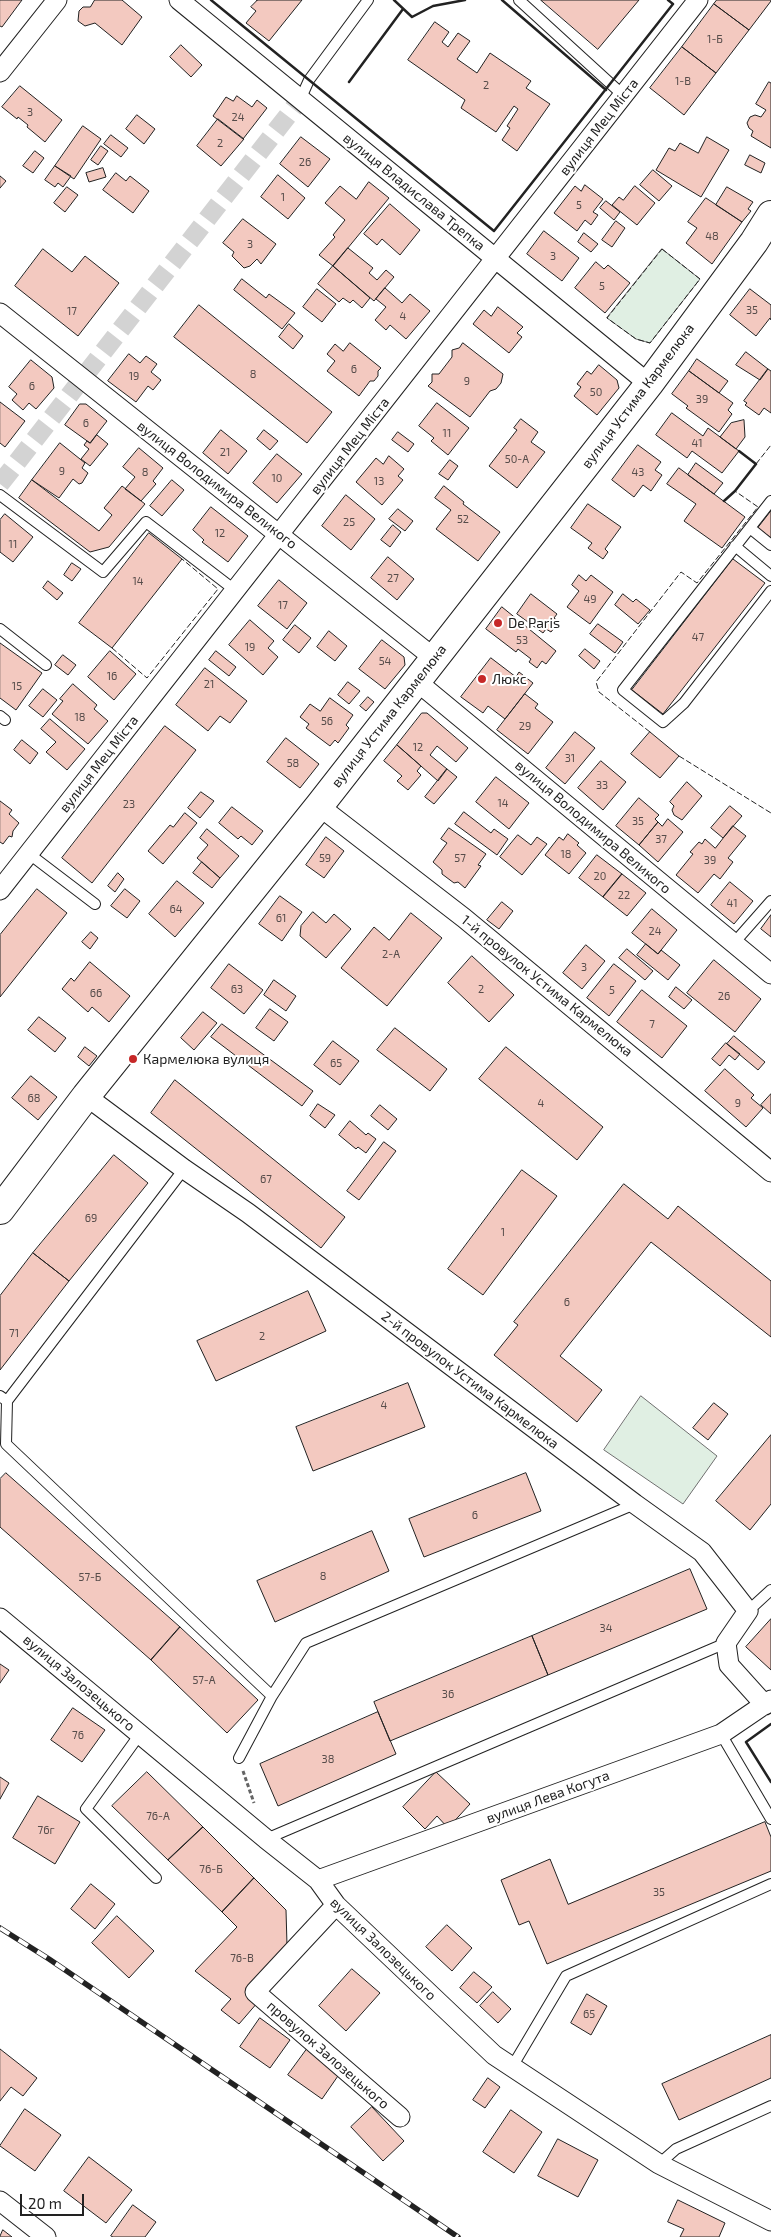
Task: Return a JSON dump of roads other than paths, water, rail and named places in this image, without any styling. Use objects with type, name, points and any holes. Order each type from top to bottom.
[{"type":"street","points":[[0,72],[57,0]]},
{"type":"street","name":"вулиця Владислава Трепка","points":[[179,0],[649,384]]},
{"type":"street","name":"вулиця Мец Міста","points":[[0,890],[497,259],[698,0]]},
{"type":"street","name":"вулиця Устима Кармелюка","points":[[0,1210],[86,1096],[319,806],[649,384],[754,242],[771,215]]},
{"type":"street","name":"вулиця Володимира Великого","points":[[0,313],[434,658]]},
{"type":"street","name":"вулиця Володимира Великого","points":[[416,680],[771,974]]},
{"type":"street","name":"1-й провулок Устима Кармелюка","points":[[319,806],[464,918],[771,1172]]},
{"type":"street","name":"2-й провулок Устима Кармелюка","points":[[86,1096],[184,1169],[248,1213],[635,1504],[702,1552],[748,1611]]},
{"type":"street","points":[[748,1611],[726,1643],[729,1665],[768,1702]]},
{"type":"street","name":"вулиця Залозецького","points":[[0,1618],[318,1880],[336,1905],[494,2056],[659,2164],[771,2221]]},
{"type":"street","name":"вулиця Лева Когута","points":[[318,1880],[721,1734],[768,1702]]},
{"type":"street","name":"провулок Залозецького","points":[[336,1905],[255,1992],[400,2117]]},
{"type":"street","points":[[0,2201],[46,2237]]},
{"type":"lane","points":[[300,100],[309,80],[368,0]]},
{"type":"lane","points":[[518,0],[624,96]]},
{"type":"lane","points":[[0,495],[103,572],[146,522],[236,590]]},
{"type":"lane","points":[[771,501],[623,690],[663,722],[684,703],[771,591]]},
{"type":"lane","points":[[750,528],[771,545]]},
{"type":"lane","points":[[735,546],[771,576]]},
{"type":"lane","points":[[0,629],[46,665]]},
{"type":"lane","points":[[28,853],[95,904]]},
{"type":"lane","points":[[734,944],[771,901]]},
{"type":"lane","points":[[184,1169],[3,1399],[6,1444],[272,1696]]},
{"type":"lane","points":[[239,1758],[272,1696],[306,1643],[635,1504]]},
{"type":"lane","points":[[748,1611],[771,1590]]},
{"type":"lane","points":[[266,1839],[726,1643]]},
{"type":"lane","points":[[140,1734],[86,1809],[156,1878]]},
{"type":"lane","points":[[721,1734],[771,1818]]},
{"type":"lane","points":[[512,2067],[566,1976],[771,1884]]},
{"type":"lane","points":[[659,2164],[676,2149],[771,2106]]},
{"type":"tunnel","points":[[0,484],[300,100]]},
{"type":"railway","points":[[0,1928],[49,1959],[458,2237]]},
{"type":"place","name":"De Paris","points":[[498,623]]},
{"type":"place","name":"Люкс","points":[[482,679]]},
{"type":"place","name":"Кармелюка вулиця","points":[[133,1059]]}]
